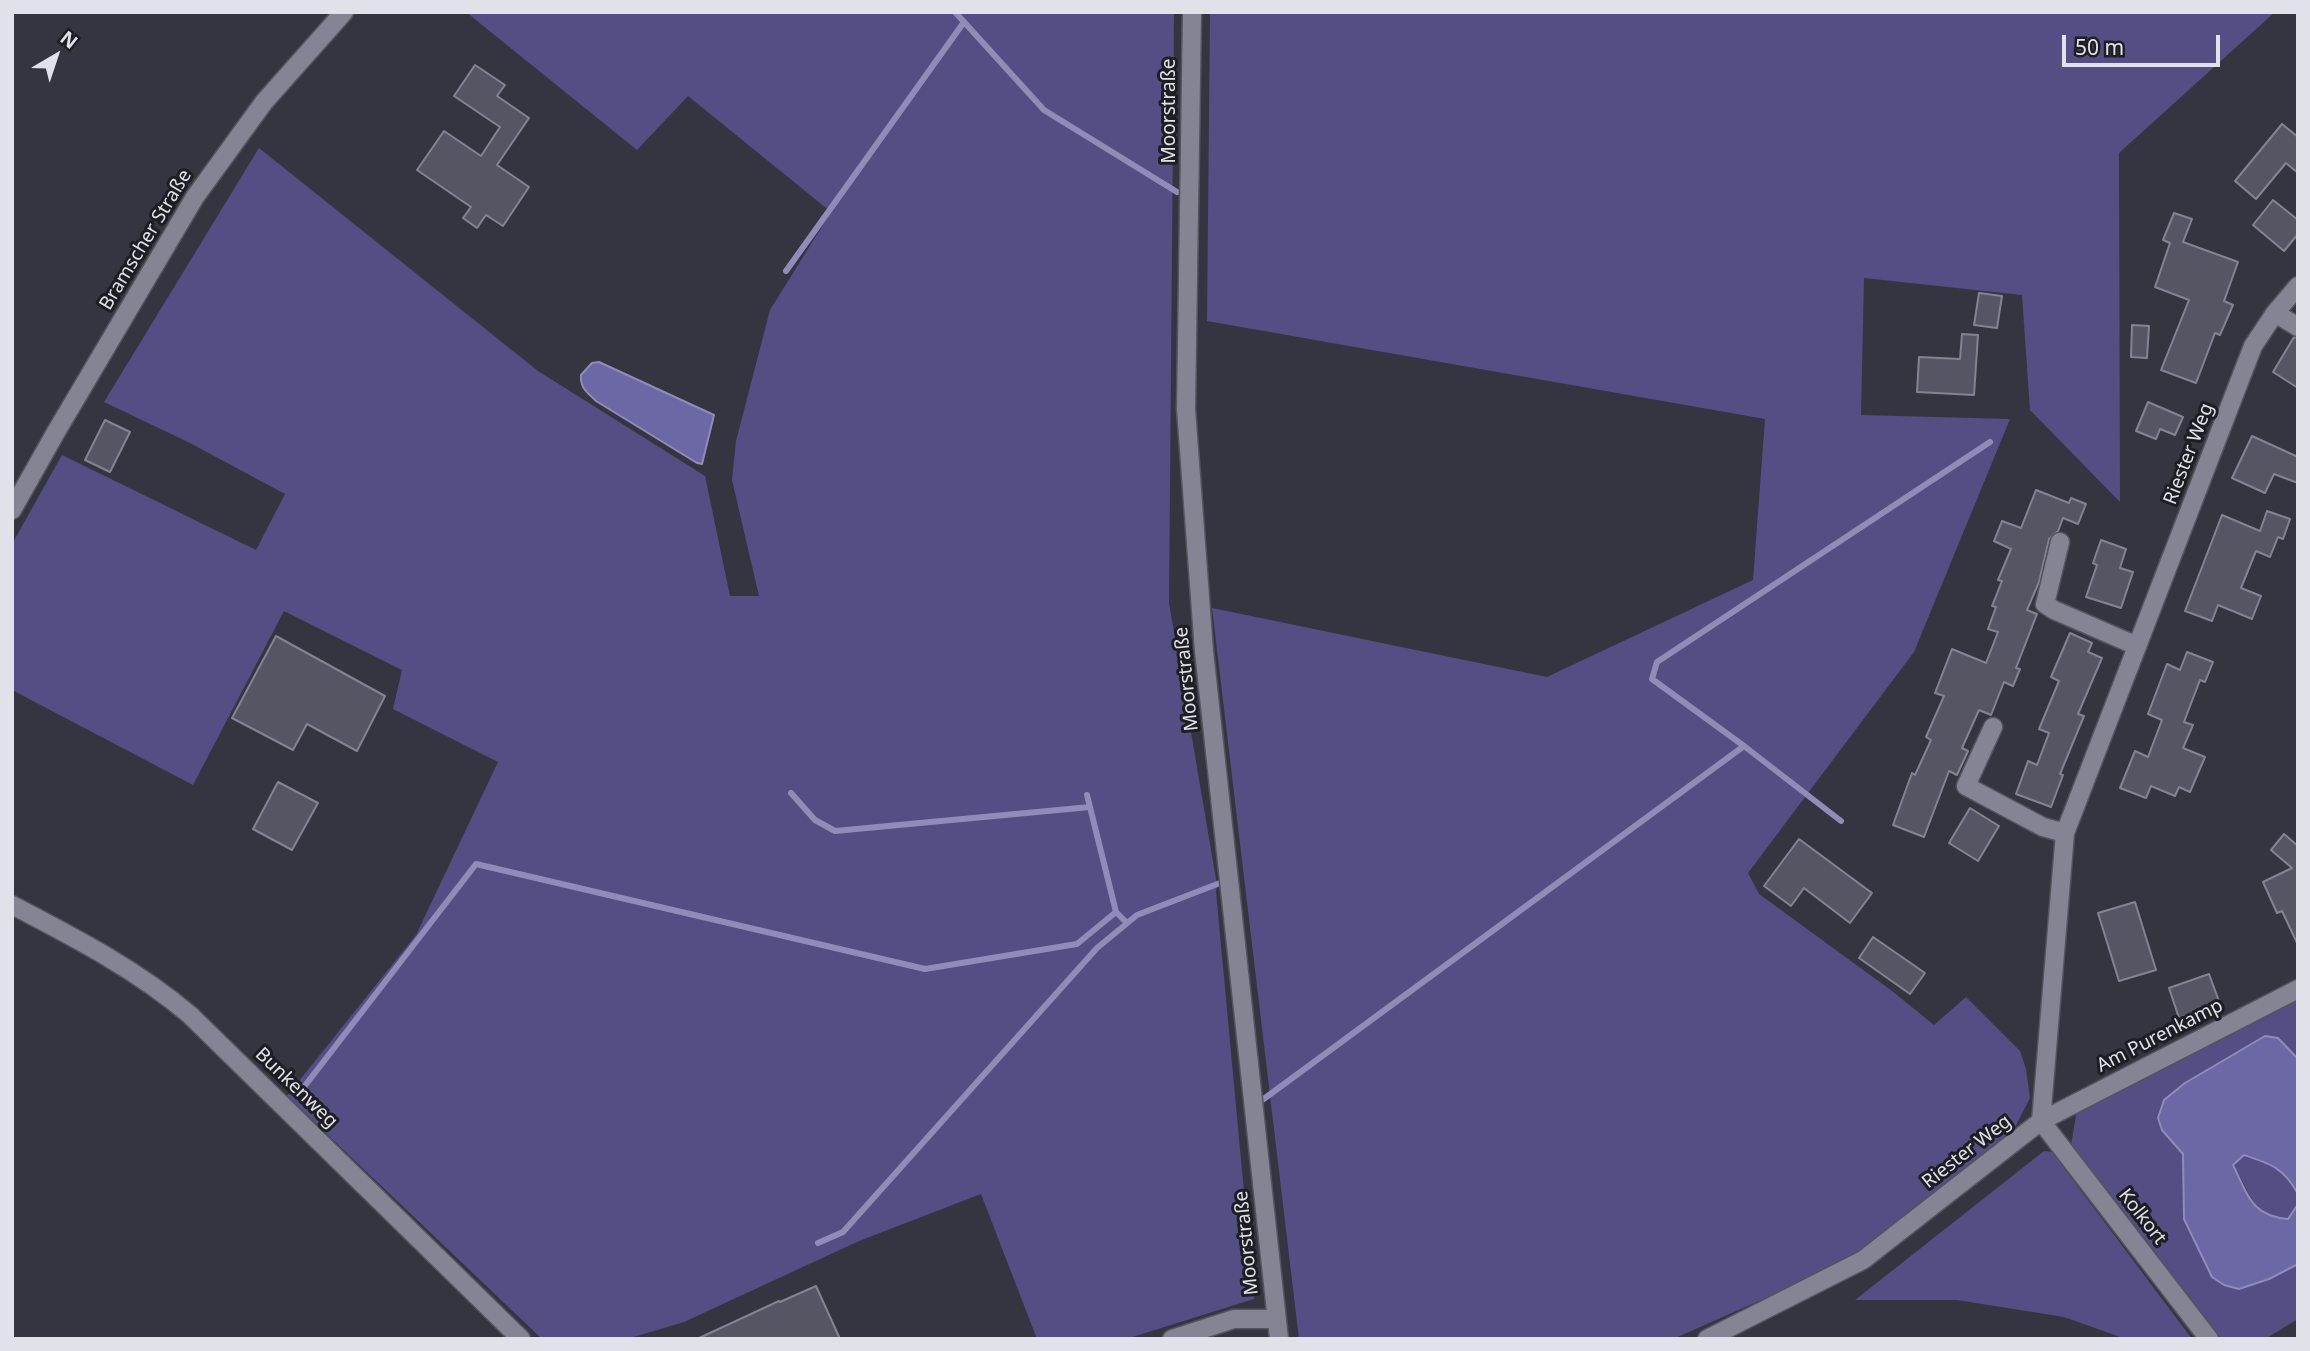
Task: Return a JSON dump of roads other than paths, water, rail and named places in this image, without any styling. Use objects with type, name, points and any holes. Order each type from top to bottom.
[{"type":"street","name":"Bramscher Straße","points":[[12,510],[195,197],[264,102],[344,12]]},
{"type":"street","name":"Moorstraße","points":[[1192,12],[1186,409],[1205,651],[1279,1339]]},
{"type":"street","name":"Riester Weg","points":[[1707,1339],[1863,1260],[2041,1121],[2065,833],[2253,346],[2275,313],[2298,286]]},
{"type":"street","points":[[2275,313],[2298,327]]},
{"type":"street","points":[[2060,542],[2045,604],[2137,646]]},
{"type":"street","points":[[1993,727],[1966,786],[2043,827],[2065,833]]},
{"type":"street","name":"Bunkenweg","points":[[12,905],[97,950],[163,992],[190,1015],[521,1339]]},
{"type":"street","name":"Am Purenkamp","points":[[2041,1121],[2298,989]]},
{"type":"street","name":"Kolkort","points":[[2041,1121],[2209,1339]]},
{"type":"street","points":[[1172,1339],[1234,1319],[1276,1319]]},
{"type":"waterway","points":[[955,12],[1044,110],[1177,192]]},
{"type":"waterway","points":[[786,271],[964,22]]},
{"type":"waterway","points":[[1841,821],[1652,679],[1657,662],[1990,442]]},
{"type":"waterway","points":[[1261,1101],[1744,746]]},
{"type":"waterway","points":[[791,793],[815,820],[835,831],[1090,807]]},
{"type":"waterway","points":[[1087,795],[1116,912]]},
{"type":"waterway","points":[[297,1096],[476,864],[925,969],[1077,944],[1116,912],[1127,923]]},
{"type":"waterway","points":[[818,1243],[843,1232],[1097,948],[1137,915],[1220,883]]}]
